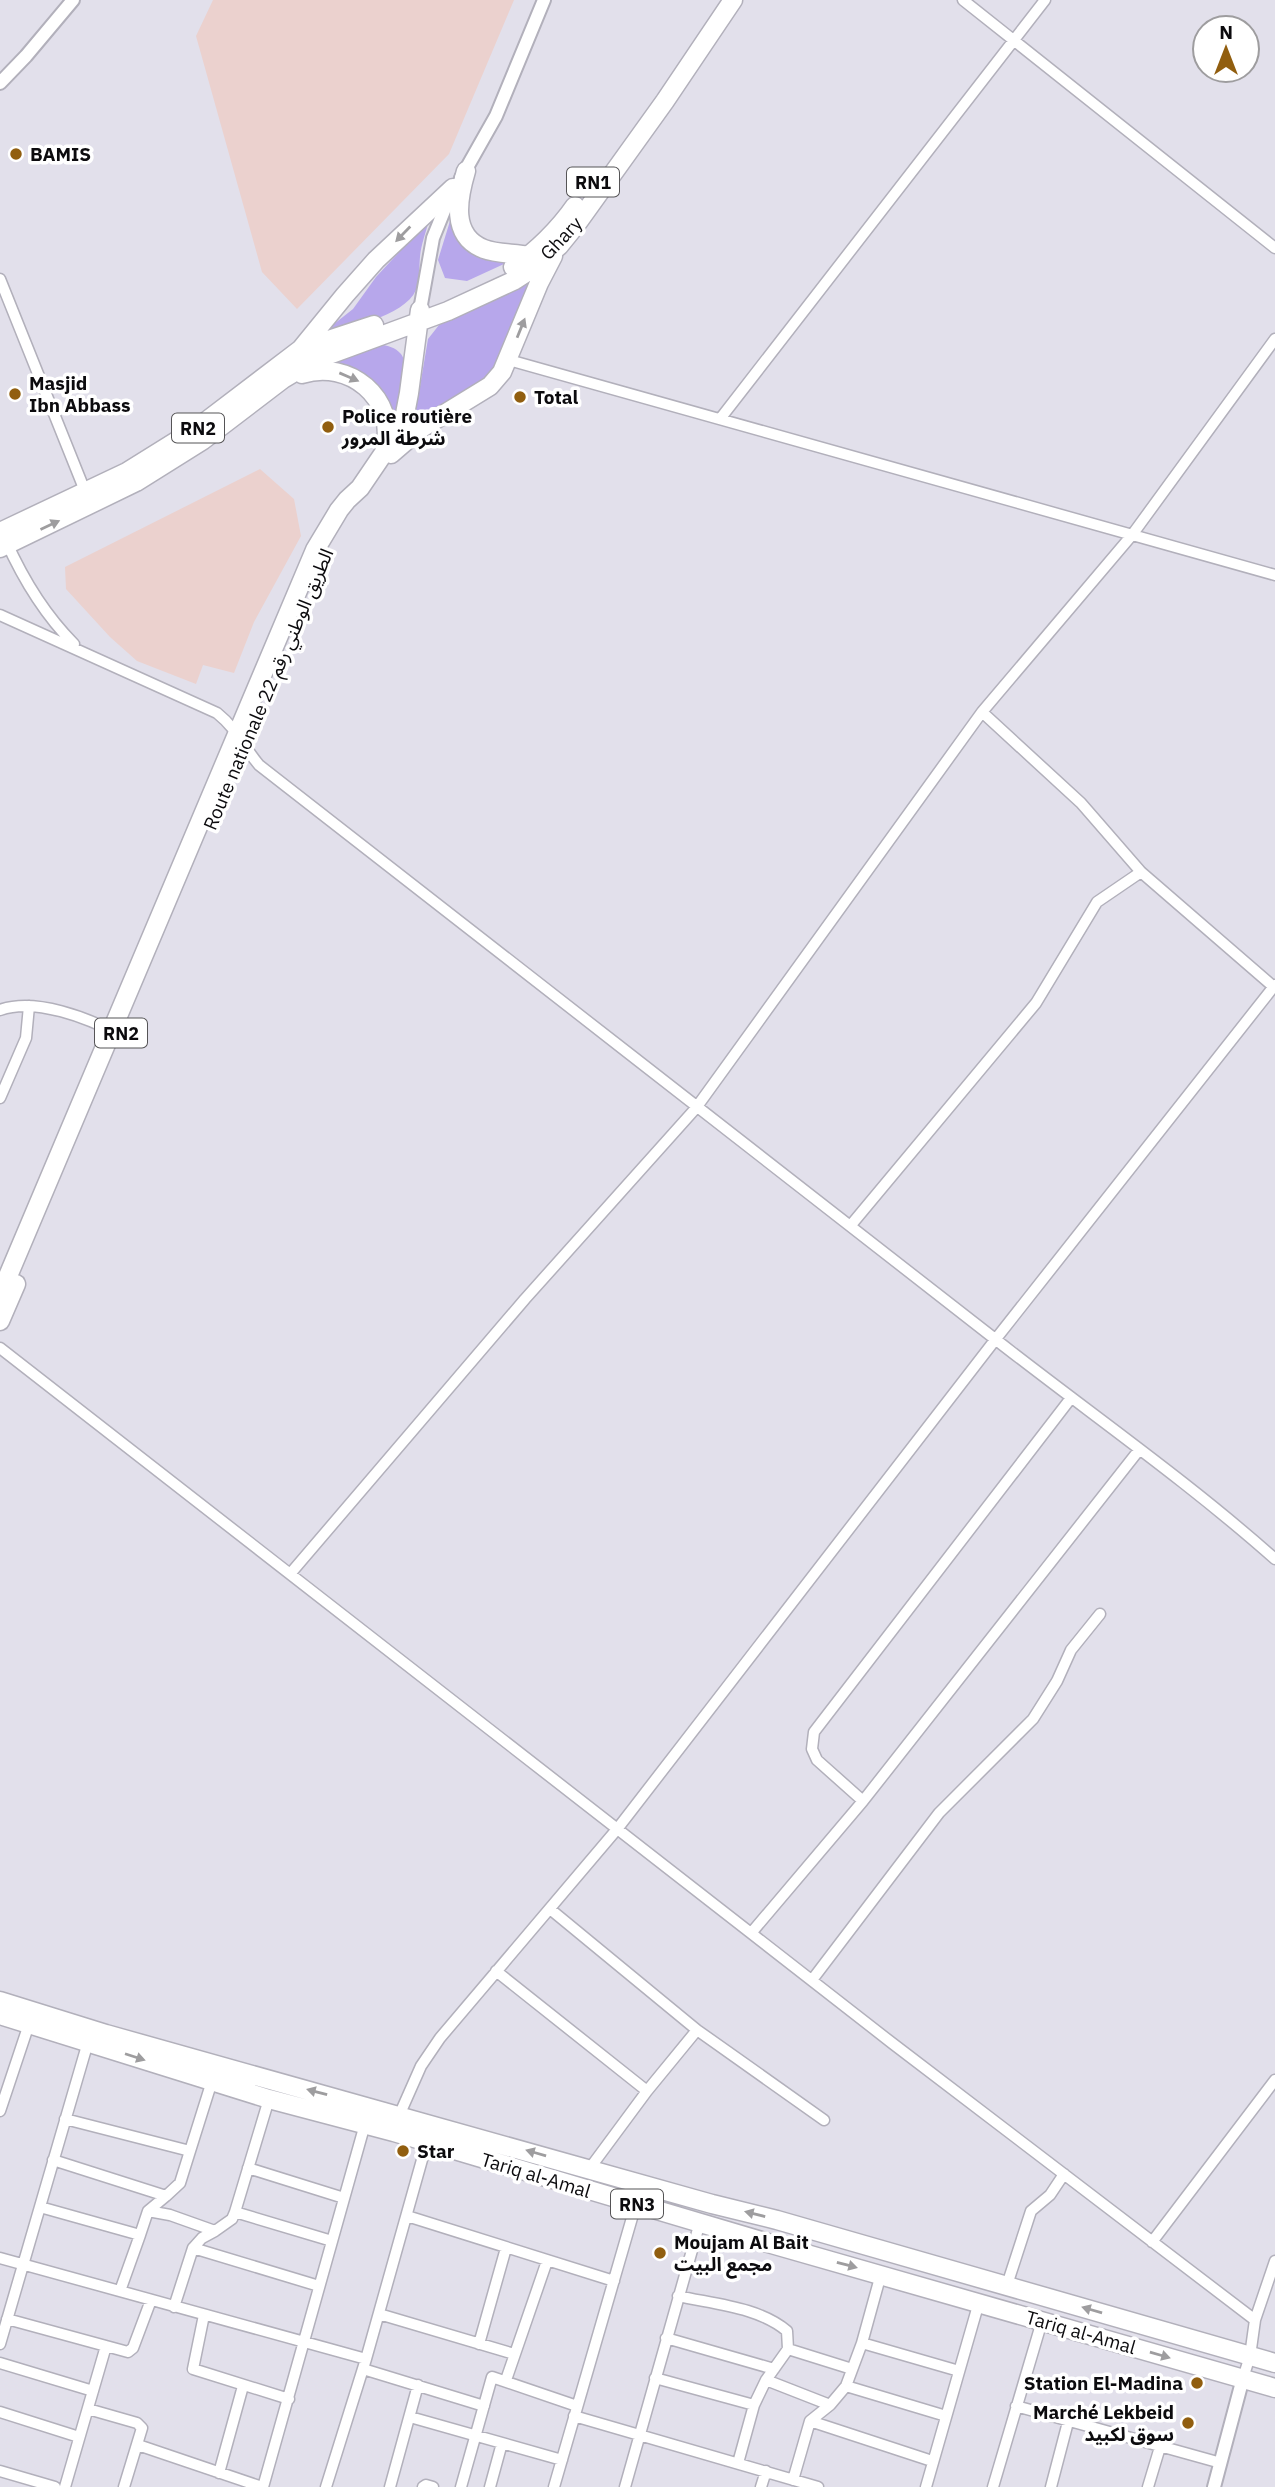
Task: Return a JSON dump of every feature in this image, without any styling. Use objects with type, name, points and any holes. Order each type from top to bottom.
[{"type":"highway","name":"Ghary","points":[[534,268],[719,0]]},
{"type":"highway","name":"Ghary","points":[[419,316],[490,292],[515,280],[534,268],[559,246],[665,101],[733,0]]},
{"type":"highway","points":[[466,171],[458,208],[464,232],[472,242],[485,250],[534,268]]},
{"type":"highway","points":[[301,349],[376,260],[453,188]]},
{"type":"highway","name":"RN2","points":[[378,465],[420,429],[490,386],[502,372],[509,360],[534,268]]},
{"type":"highway","name":"RN2","points":[[89,499],[197,429],[301,349],[419,316]]},
{"type":"highway","name":"RN2","points":[[2,539],[89,499],[136,482],[203,440],[283,379],[315,360],[419,316]]},
{"type":"highway","name":"RN2","points":[[378,465],[405,414],[419,316]]},
{"type":"highway","points":[[283,379],[321,370],[343,373],[362,383],[377,399],[386,419],[386,440],[378,465]]},
{"type":"highway","name":"Route nationale 22 الطريق الوطني رقم","points":[[0,1295],[241,739],[315,550],[347,499],[360,488],[378,465]]},
{"type":"highway","name":"Route nationale 22 الطريق الوطني رقم","points":[[0,1321],[116,1032]]},
{"type":"highway","name":"Tariq al-Amal","points":[[0,2001],[396,2123],[590,2168],[1275,2363]]},
{"type":"highway","name":"Tariq al-Amal","points":[[0,2015],[269,2098],[365,2124],[396,2123],[428,2142],[1275,2388]]},
{"type":"street","points":[[0,83],[72,0]]},
{"type":"street","points":[[419,316],[439,219],[453,188],[466,171],[496,116],[544,0]]},
{"type":"street","points":[[963,0],[1275,248]]},
{"type":"street","points":[[720,418],[1045,0]]},
{"type":"street","points":[[0,279],[89,499]]},
{"type":"street","points":[[290,1574],[526,1299],[696,1108],[982,712],[1132,535],[1275,339]]},
{"type":"street","points":[[509,360],[1275,575]]},
{"type":"street","points":[[2,539],[47,615],[79,650]]},
{"type":"street","points":[[0,615],[217,713],[260,765],[696,1108],[1187,1485],[1275,1559]]},
{"type":"street","points":[[396,2123],[428,2057],[496,1971],[618,1828],[995,1340],[1274,987],[1141,872],[1081,803],[982,712]]},
{"type":"street","points":[[851,1225],[1036,1003],[1097,902],[1141,872]]},
{"type":"street","points":[[0,1098],[26,1038],[29,1006]]},
{"type":"street","points":[[0,1010],[41,1006],[88,1020],[116,1032]]},
{"type":"street","points":[[0,1348],[812,1980],[1255,2320]]},
{"type":"street","points":[[863,1801],[817,1760],[812,1749],[814,1732],[1071,1398]]},
{"type":"street","points":[[752,1932],[863,1801],[1139,1450]]},
{"type":"street","points":[[812,1980],[939,1813],[1033,1719],[1057,1681],[1071,1650],[1100,1614]]},
{"type":"street","points":[[550,1909],[697,2031],[824,2120]]},
{"type":"street","points":[[496,1971],[646,2091]]},
{"type":"street","points":[[0,2112],[29,2024]]},
{"type":"street","points":[[590,2168],[646,2091],[697,2031]]},
{"type":"street","points":[[0,2344],[88,2042]]},
{"type":"street","points":[[1152,2242],[1275,2080]]},
{"type":"street","points":[[120,2291],[148,2211],[180,2183],[212,2081]]},
{"type":"street","points":[[174,2307],[193,2248],[202,2238],[232,2219],[269,2098]]},
{"type":"street","points":[[65,2119],[190,2151]]},
{"type":"street","points":[[138,2445],[263,2487],[365,2124]]},
{"type":"street","points":[[326,2487],[428,2142]]},
{"type":"street","points":[[53,2160],[166,2196]]},
{"type":"street","points":[[248,2168],[344,2198]]},
{"type":"street","points":[[1007,2285],[1031,2211],[1050,2195],[1064,2174]]},
{"type":"street","points":[[554,2487],[636,2204]]},
{"type":"street","points":[[40,2207],[140,2235]]},
{"type":"street","points":[[148,2211],[170,2215],[215,2231]]},
{"type":"street","points":[[235,2212],[332,2241]]},
{"type":"street","points":[[407,2217],[614,2281]]},
{"type":"street","points":[[625,2487],[700,2222]]},
{"type":"street","points":[[193,2248],[319,2286]]},
{"type":"street","points":[[479,2344],[506,2248]]},
{"type":"street","points":[[0,2258],[304,2344],[484,2406]]},
{"type":"street","points":[[506,2381],[547,2261]]},
{"type":"street","points":[[1214,2487],[1250,2356],[1255,2320],[1275,2261]]},
{"type":"street","points":[[793,2480],[810,2421],[846,2386],[862,2343],[881,2274]]},
{"type":"street","points":[[678,2296],[749,2312],[776,2321],[787,2331],[788,2349],[766,2380],[754,2405],[738,2463]]},
{"type":"street","points":[[7,2319],[130,2351],[152,2301]]},
{"type":"street","points":[[926,2487],[979,2302]]},
{"type":"street","points":[[379,2314],[514,2354]]},
{"type":"street","points":[[204,2315],[193,2369],[289,2399]]},
{"type":"street","points":[[993,2487],[1042,2321]]},
{"type":"street","points":[[666,2338],[774,2369]]},
{"type":"street","points":[[862,2343],[959,2371]]},
{"type":"street","points":[[65,2487],[106,2346]]},
{"type":"street","points":[[788,2349],[852,2369]]},
{"type":"street","points":[[0,2363],[93,2390]]},
{"type":"street","points":[[461,2487],[492,2378],[506,2381],[639,2434],[818,2487]]},
{"type":"street","points":[[655,2378],[754,2405]]},
{"type":"street","points":[[766,2380],[830,2404]]},
{"type":"street","points":[[390,2487],[418,2385]]},
{"type":"street","points":[[219,2473],[243,2386]]},
{"type":"street","points":[[846,2386],[946,2416]]},
{"type":"street","points":[[1016,2406],[1221,2463]]},
{"type":"street","points":[[88,2409],[141,2425],[142,2432],[124,2487]]},
{"type":"street","points":[[0,2412],[79,2437]]},
{"type":"street","points":[[410,2417],[562,2460]]},
{"type":"street","points":[[810,2421],[932,2461]]},
{"type":"street","points":[[1051,2487],[1068,2422]]},
{"type":"street","points":[[490,2487],[502,2443]]},
{"type":"street","points":[[1148,2487],[1160,2447]]},
{"type":"street","points":[[0,2471],[55,2487]]},
{"type":"street","points":[[761,2487],[766,2471]]},
{"type":"street","points":[[423,2487],[433,2487]]},
{"type":"shaded area","points":[[213,0],[514,0],[449,154],[297,309],[262,272],[196,36]]},
{"type":"shaded area","points":[[429,220],[416,290],[409,299],[400,307],[373,320],[320,335],[353,309],[376,277]]},
{"type":"shaded area","points":[[450,221],[461,242],[474,254],[492,260],[515,259],[467,281],[445,278],[438,260]]},
{"type":"shaded area","points":[[533,281],[500,359],[491,373],[477,386],[436,408],[407,431],[418,398],[428,339],[439,325]]},
{"type":"shaded area","points":[[380,344],[396,350],[404,360],[404,387],[394,421],[383,393],[329,363]]},
{"type":"shaded area","points":[[260,469],[294,499],[301,536],[254,622],[234,673],[203,665],[196,684],[137,661],[110,637],[66,589],[65,567]]},
{"type":"place","name":"BAMIS","points":[[16,154]]},
{"type":"place","name":"Masjid Ibn Abbass","points":[[15,394]]},
{"type":"place","name":"Total","points":[[520,397]]},
{"type":"place","name":"Police routière شرطة المرور","points":[[328,427]]},
{"type":"place","name":"Star","points":[[403,2151]]},
{"type":"place","name":"Moujam Al Bait مجمع البيت","points":[[660,2253]]},
{"type":"place","name":"Station El-Madina","points":[[1197,2383]]},
{"type":"place","name":"Marché Lekbeid سوق لكبيد","points":[[1188,2423]]}]
